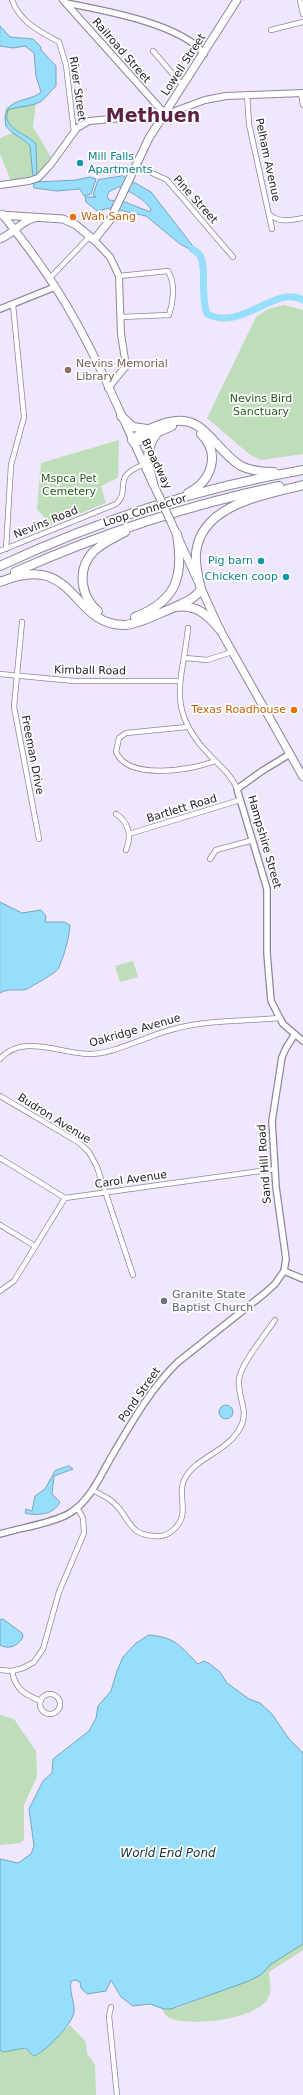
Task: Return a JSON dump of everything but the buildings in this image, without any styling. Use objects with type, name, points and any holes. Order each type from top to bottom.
[{"type":"highway","points":[[121,416],[133,427],[153,431],[174,421],[190,422],[202,429],[229,456],[244,467],[263,472],[300,471]]},
{"type":"highway","points":[[133,442],[142,432],[182,425],[192,428],[202,434],[212,451],[212,462],[208,475],[198,487],[188,493],[152,506]]},
{"type":"highway","points":[[153,431],[148,460],[153,483]]},
{"type":"highway","name":"Loop Connector","points":[[0,566],[95,526],[152,506],[214,488],[300,471]]},
{"type":"highway","name":"Loop Connector","points":[[0,581],[54,555],[104,535],[224,498],[303,482]]},
{"type":"highway","points":[[0,581],[25,574],[49,577],[64,586],[97,617],[118,624],[138,622],[191,599],[201,589],[196,560],[196,548],[201,534],[211,520],[239,504],[303,485]]},
{"type":"highway","points":[[177,512],[125,532],[104,544],[92,554],[85,566],[82,578],[84,590],[90,603],[105,616],[121,620],[139,616],[160,604],[173,590],[179,576],[180,557],[177,534]]},
{"type":"highway","points":[[168,610],[184,606],[194,608],[208,616],[220,630]]},
{"type":"main road","name":"Lowell Street","points":[[90,236],[104,228],[119,201],[135,164],[157,126],[238,0]]},
{"type":"main road","name":"Railroad Street","points":[[64,2],[165,114]]},
{"type":"main road","points":[[0,185],[29,181],[38,178],[51,164],[77,128],[89,121],[165,114],[205,100],[226,96],[246,94],[302,93]]},
{"type":"main road","points":[[1,214],[63,218],[90,236],[110,257],[119,276],[121,334],[126,366],[108,388]]},
{"type":"main road","name":"Broadway","points":[[1,214],[14,228],[50,278],[86,342],[177,534],[220,630],[303,777]]},
{"type":"main road","points":[[14,228],[25,216]]},
{"type":"main road","points":[[0,239],[24,222],[40,217]]},
{"type":"main road","points":[[90,236],[104,228]]},
{"type":"street","name":"River Street","points":[[12,0],[16,9],[30,26],[59,42],[66,65],[74,132]]},
{"type":"street","points":[[300,0],[303,14]]},
{"type":"street","points":[[64,2],[116,13],[161,27],[194,45],[204,54]]},
{"type":"street","points":[[271,30],[303,22]]},
{"type":"street","points":[[153,51],[183,86]]},
{"type":"street","points":[[302,93],[303,105]]},
{"type":"street","name":"Pelham Avenue","points":[[246,94],[249,124],[272,228]]},
{"type":"street","name":"Pine Street","points":[[135,164],[167,180],[233,257]]},
{"type":"street","points":[[270,215],[278,220],[284,221],[303,218]]},
{"type":"street","points":[[50,278],[90,236]]},
{"type":"street","points":[[119,276],[143,272],[168,271],[171,276],[173,303],[169,315],[121,317]]},
{"type":"street","points":[[0,309],[55,287]]},
{"type":"street","points":[[6,549],[11,465],[24,417],[13,305]]},
{"type":"street","name":"Nevins Road","points":[[0,551],[116,504],[121,498],[124,477],[133,469],[144,465]]},
{"type":"street","name":"Freeman Drive","points":[[22,622],[14,707],[39,839]]},
{"type":"street","name":"Hampshire Street","points":[[188,628],[185,658],[178,697],[187,727],[215,761],[233,778],[237,789],[267,890],[267,953],[271,1001],[279,1018],[303,1041]]},
{"type":"street","points":[[185,658],[207,660],[232,652]]},
{"type":"street","name":"Kimball Road","points":[[0,674],[74,681],[180,681]]},
{"type":"street","points":[[187,727],[126,733],[119,738],[116,752],[125,762],[144,770],[189,768],[215,761]]},
{"type":"street","points":[[237,789],[290,754]]},
{"type":"street","name":"Bartlett Road","points":[[129,834],[240,800]]},
{"type":"street","points":[[116,814],[123,820],[129,834],[130,839],[126,850]]},
{"type":"street","points":[[210,859],[216,850],[253,840]]},
{"type":"street","name":"Oakridge Avenue","points":[[0,1059],[11,1050],[22,1046],[94,1054],[184,1026],[279,1018]]},
{"type":"street","name":"Sand Hill Road","points":[[284,1271],[285,1253],[274,1169],[272,1112],[282,1057],[295,1034]]},
{"type":"street","name":"Budron Avenue","points":[[0,1096],[86,1148],[97,1167],[133,1275]]},
{"type":"street","points":[[0,1158],[65,1198],[14,1281],[0,1291]]},
{"type":"street","name":"Carol Avenue","points":[[65,1198],[274,1169]]},
{"type":"street","points":[[0,1225],[35,1246]]},
{"type":"street","points":[[284,1271],[303,1279]]},
{"type":"street","name":"Pond Street","points":[[0,1534],[60,1517],[77,1507],[92,1490],[137,1416],[166,1374],[178,1362],[265,1293],[284,1271]]},
{"type":"street","points":[[92,1490],[114,1503],[131,1527],[138,1532],[158,1536],[167,1534],[174,1530],[183,1515],[182,1490],[186,1478],[194,1468],[225,1446],[241,1426],[244,1413],[239,1388],[240,1375],[274,1320]]},
{"type":"street","points":[[0,1670],[12,1671],[23,1668],[34,1662],[43,1649],[59,1592],[84,1532],[83,1518],[77,1507]]},
{"type":"street","points":[[12,1671],[14,1681],[20,1690],[26,1695],[41,1700]]},
{"type":"street","points":[[45,1696],[55,1696],[59,1701],[59,1708],[55,1712],[46,1713],[40,1706],[41,1700],[45,1696]]},
{"type":"street","points":[[111,2007],[109,2016],[117,2095]]},
{"type":"green space","points":[[36,102],[33,127],[51,157],[37,175],[11,181],[0,154],[0,138],[14,132],[4,119],[6,107]]},
{"type":"green space","name":"Nevins Bird Sanctuary","points":[[284,305],[303,310],[303,454],[261,460],[250,455],[207,418],[256,317],[268,309]]},
{"type":"green space","name":"Mspca Pet Cemetery","points":[[119,440],[118,478],[101,486],[106,503],[51,525],[37,509],[41,463]]},
{"type":"green space","points":[[133,961],[138,977],[120,982],[115,966]]},
{"type":"green space","points":[[0,1715],[14,1719],[36,1751],[37,1777],[24,1805],[24,1840],[20,1843],[0,1845]]},
{"type":"green space","points":[[303,1944],[303,1950],[269,1972],[269,1996],[263,2004],[253,2011],[240,2016],[225,2019],[195,2022],[172,2019],[166,2015],[162,2009],[178,2008],[262,1974],[270,1964]]},
{"type":"green space","points":[[70,2025],[86,2042],[87,2053],[95,2065],[96,2095],[0,2095],[0,2050],[3,2052],[19,2048],[34,2056],[39,2054]]},
{"type":"water","points":[[0,26],[10,37],[33,39],[56,66],[56,86],[44,99],[36,104],[8,110],[7,116],[8,122],[11,126],[36,144],[37,182],[76,180],[90,177],[96,179],[91,194],[84,196],[80,189],[57,191],[34,188],[30,146],[6,126],[5,116],[7,110],[12,105],[41,92],[36,76],[34,53],[25,46],[13,48],[0,46]]},
{"type":"water","points":[[123,176],[151,192],[199,254],[180,244],[146,216],[110,208],[97,211],[86,202],[85,197],[96,197],[93,195],[98,180]],"holes":[[[119,187],[144,202],[151,209],[150,212],[125,202],[109,200],[107,196],[109,192]]]},
{"type":"water","points":[[0,902],[22,913],[41,910],[46,916],[45,922],[64,922],[70,925],[66,947],[58,969],[27,989],[7,990],[0,993]]},
{"type":"water","points":[[223,1405],[229,1405],[233,1409],[233,1415],[229,1419],[223,1419],[219,1415],[219,1409]]},
{"type":"water","points":[[69,1466],[73,1469],[54,1476],[52,1494],[60,1502],[54,1510],[45,1514],[25,1513],[26,1509],[32,1511],[35,1496],[45,1489],[55,1471]]},
{"type":"water","points":[[3,1619],[22,1633],[23,1637],[16,1645],[7,1647],[0,1645],[0,1620]]},
{"type":"water","name":"World End Pond","points":[[149,1635],[166,1638],[172,1641],[182,1648],[198,1664],[204,1661],[210,1664],[220,1672],[227,1683],[249,1699],[260,1703],[272,1714],[289,1739],[303,1753],[303,1944],[271,1964],[262,1974],[249,1981],[171,2009],[164,2009],[150,2004],[133,2006],[121,1997],[111,1980],[106,1991],[87,1994],[81,1988],[80,1982],[75,1980],[71,1981],[74,2012],[69,2023],[58,2037],[45,2049],[34,2056],[25,2048],[3,2052],[0,2050],[0,1859],[18,1863],[31,1854],[34,1846],[29,1809],[43,1781],[52,1773],[53,1759],[89,1731],[96,1718],[98,1706],[111,1691],[123,1657],[135,1644]]},
{"type":"waterway","points":[[192,249],[200,255],[202,261],[204,299],[207,314],[220,318],[233,317],[282,298],[293,297],[303,300]]},
{"type":"place","name":"Mill Falls Apartments","points":[[80,163]]},
{"type":"place","name":"Wah Sang","points":[[73,217]]},
{"type":"place","name":"Nevins Memorial Library","points":[[68,370]]},
{"type":"place","name":"Pig barn","points":[[261,561]]},
{"type":"place","name":"Chicken coop","points":[[286,577]]},
{"type":"place","name":"Texas Roadhouse","points":[[294,710]]},
{"type":"place","name":"Granite State Baptist Church","points":[[164,1301]]},
{"type":"district","name":"Methuen","points":[[153,117]]}]
